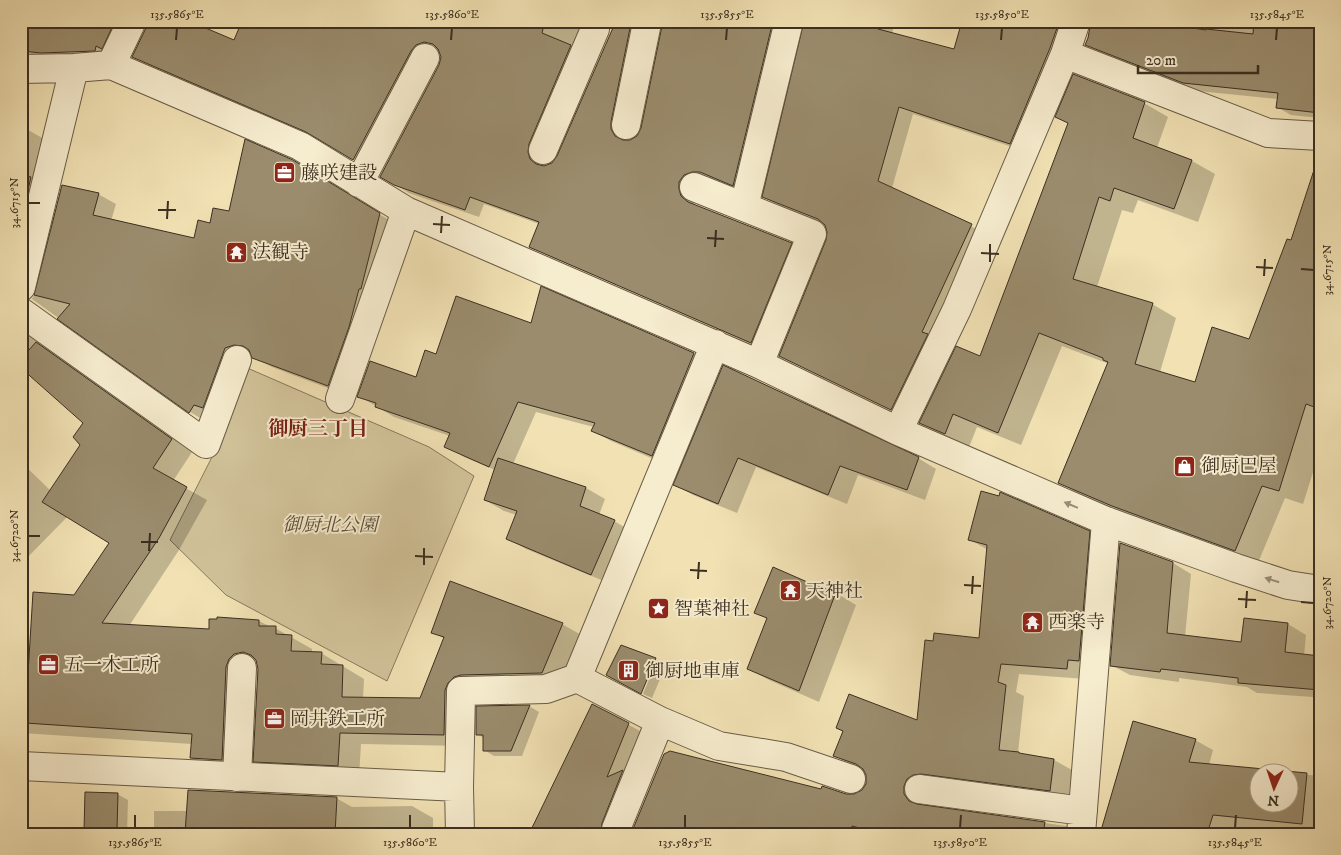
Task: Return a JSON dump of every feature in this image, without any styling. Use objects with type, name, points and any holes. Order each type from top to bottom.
[{"type":"street","points":[[111,64],[132,21]]},
{"type":"street","points":[[626,126],[647,23],[644,21]]},
{"type":"street","points":[[744,207],[789,21]]},
{"type":"street","points":[[898,431],[957,309],[1065,54],[1076,21]]},
{"type":"street","points":[[543,150],[591,24]]},
{"type":"street","points":[[1065,54],[1268,132],[1320,136]]},
{"type":"street","points":[[359,183],[425,58]]},
{"type":"street","points":[[21,69],[74,68],[111,64],[300,146],[406,211],[759,364],[898,431],[1106,521],[1288,585],[1320,590]]},
{"type":"street","points":[[21,287],[74,68]]},
{"type":"street","points":[[694,187],[812,234],[759,364]]},
{"type":"street","points":[[340,399],[406,211]]},
{"type":"street","points":[[21,312],[206,444],[237,360]]},
{"type":"street","points":[[577,678],[714,344]]},
{"type":"street","points":[[920,789],[1082,822],[1106,521]]},
{"type":"street","points":[[237,777],[242,668]]},
{"type":"street","points":[[460,834],[461,691],[546,689],[577,678],[660,721],[719,746],[786,757],[851,778]]},
{"type":"street","points":[[618,834],[616,829],[660,721]]},
{"type":"street","points":[[21,766],[459,787]]},
{"type":"green space","name":"御厨北公園","points":[[245,367],[429,447],[474,476],[387,681],[226,595],[170,540],[213,455]]},
{"type":"building","points":[[26,21],[115,21],[102,49],[96,46],[95,51],[41,53],[22,51]]},
{"type":"building","points":[[147,21],[189,21],[234,40],[242,21],[525,21],[543,29],[542,33],[571,45],[529,144],[528,152],[530,159],[536,164],[544,166],[552,163],[557,156],[616,21],[629,21],[630,28],[611,129],[615,136],[623,140],[630,140],[637,136],[641,128],[662,21],[773,21],[733,186],[700,172],[684,175],[679,182],[681,196],[688,202],[792,243],[751,343],[529,247],[539,222],[470,197],[465,210],[394,185],[380,177],[439,65],[441,57],[438,49],[433,44],[424,42],[416,45],[411,51],[353,160],[306,132],[132,57],[146,28]]},
{"type":"building","points":[[804,21],[880,21],[878,29],[954,49],[962,21],[1038,21],[1057,28],[1010,144],[899,107],[878,181],[972,224],[922,332],[928,334],[891,410],[779,356],[826,240],[827,232],[825,225],[818,219],[762,197]]},
{"type":"building","points":[[1091,21],[1145,21],[1206,30],[1253,34],[1254,21],[1320,21],[1320,113],[1276,108],[1278,93],[1183,83],[1085,45]]},
{"type":"building","points":[[1073,74],[1145,102],[1133,138],[1192,160],[1174,209],[1114,188],[1110,201],[1099,197],[1073,279],[1153,303],[1135,364],[1195,382],[1212,327],[1249,339],[1287,239],[1291,240],[1314,170],[1320,171],[1320,409],[1306,404],[1279,491],[1262,486],[1235,551],[1112,506],[1058,483],[1108,362],[1103,360],[1103,358],[1039,333],[998,433],[953,414],[945,434],[919,423],[956,346],[980,356],[1068,123],[1055,117]]},
{"type":"building","points":[[245,139],[293,160],[380,213],[361,289],[359,289],[349,327],[328,386],[252,358],[249,350],[243,346],[234,345],[225,348],[203,408],[194,405],[189,413],[57,319],[70,304],[34,295],[62,185],[99,193],[93,215],[194,238],[198,220],[210,223],[213,208],[229,211]]},
{"type":"building","points":[[21,175],[31,177],[21,220]]},
{"type":"building","points":[[541,286],[694,353],[652,456],[591,431],[595,423],[518,402],[489,467],[444,447],[450,433],[375,407],[376,403],[357,397],[370,361],[416,377],[425,350],[436,354],[456,296],[531,323]]},
{"type":"building","points":[[36,342],[172,439],[153,468],[187,487],[159,538],[102,623],[209,629],[209,619],[217,619],[217,617],[259,620],[259,626],[276,626],[276,634],[292,635],[291,651],[322,652],[321,664],[343,665],[342,697],[420,698],[444,637],[431,633],[450,581],[563,623],[542,673],[461,675],[454,677],[448,683],[445,690],[444,735],[340,733],[338,766],[253,762],[258,669],[256,660],[251,655],[243,652],[234,654],[229,659],[226,667],[222,760],[190,758],[192,734],[25,723],[33,592],[74,595],[109,543],[42,502],[80,445],[73,437],[83,423],[21,368],[21,359]]},
{"type":"building","points":[[723,365],[919,457],[907,490],[840,466],[828,495],[738,458],[718,504],[673,485]]},
{"type":"building","points":[[498,458],[586,487],[580,506],[615,520],[591,575],[506,539],[517,511],[484,500]]},
{"type":"building","points":[[981,491],[999,496],[1000,492],[1090,531],[1079,661],[1068,660],[1067,669],[1001,664],[998,682],[1006,685],[999,750],[1054,759],[1050,791],[921,774],[913,775],[907,779],[904,786],[904,794],[909,801],[917,804],[1045,822],[1043,834],[943,834],[896,828],[895,834],[882,834],[852,826],[850,834],[633,834],[633,829],[664,754],[670,751],[821,789],[822,786],[846,794],[854,794],[862,790],[866,784],[866,775],[863,769],[856,764],[833,756],[843,731],[836,728],[849,694],[917,720],[925,640],[933,641],[934,633],[979,638],[987,545],[968,540]]},
{"type":"building","points":[[1120,543],[1173,562],[1167,633],[1241,642],[1244,618],[1288,623],[1285,652],[1320,656],[1320,690],[1238,683],[1238,678],[1161,669],[1160,672],[1110,666]]},
{"type":"building","points":[[773,567],[814,585],[836,592],[799,691],[747,669],[767,618],[754,613]]},
{"type":"building","name":"御厨地車庫","points":[[621,645],[656,658],[641,694],[606,675]]},
{"type":"building","points":[[592,704],[629,723],[607,777],[623,770],[602,823],[601,834],[529,834]]},
{"type":"building","points":[[530,705],[511,751],[483,751],[483,735],[476,735],[476,706]]},
{"type":"building","points":[[1133,721],[1196,739],[1189,762],[1248,768],[1248,812],[1298,812],[1298,772],[1307,773],[1302,824],[1213,815],[1207,834],[1100,834]]},
{"type":"building","points":[[188,790],[337,797],[335,834],[185,834]]},
{"type":"building","points":[[85,792],[118,793],[117,830],[84,830]]},
{"type":"place","name":"藤咲建設","points":[[285,173]]},
{"type":"place","name":"法観寺","points":[[236,252]]},
{"type":"place","name":"御厨巴屋","points":[[1185,466]]},
{"type":"place","name":"天神社","points":[[790,591]]},
{"type":"place","name":"智葉神社","points":[[658,609]]},
{"type":"place","name":"西楽寺","points":[[1032,622]]},
{"type":"place","name":"五一木工所","points":[[48,665]]},
{"type":"place","name":"御厨地車庫","points":[[629,671]]},
{"type":"place","name":"岡井鉄工所","points":[[274,719]]},
{"type":"district","name":"御厨三丁目","points":[[318,429]]}]
